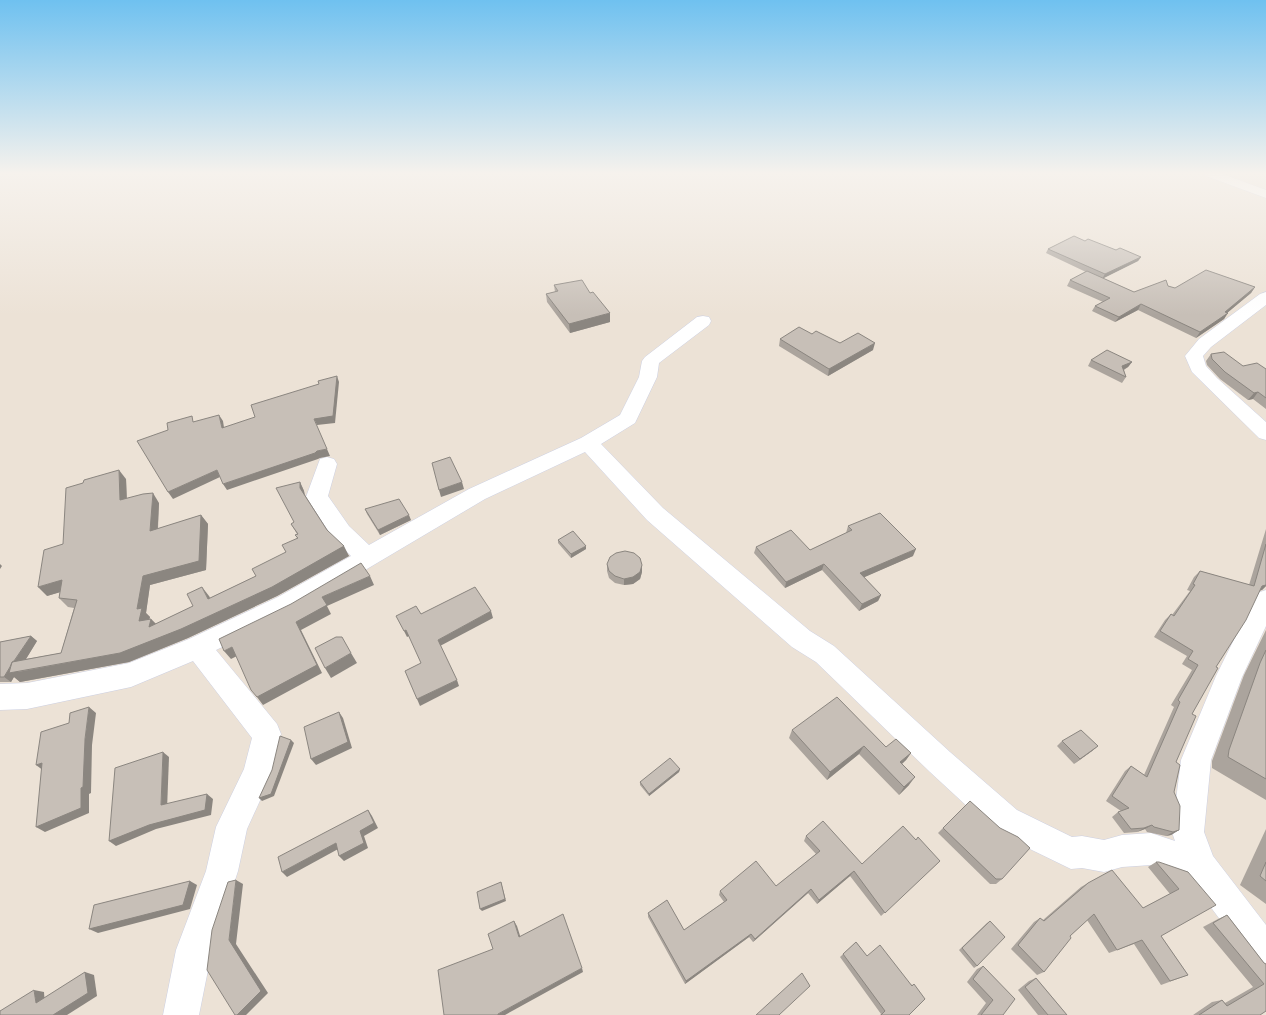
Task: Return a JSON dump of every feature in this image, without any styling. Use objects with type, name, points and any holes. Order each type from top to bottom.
[{"type":"street","points":[[1266,297],[1205,343],[1194,356],[1198,368],[1211,382],[1266,433]]},
{"type":"street","points":[[0,697],[27,696],[131,675],[198,647],[288,604],[476,494],[588,443],[628,419],[648,377],[651,361],[704,321]]},
{"type":"street","points":[[588,443],[655,514],[801,639],[825,654],[940,762],[1006,821],[1071,853],[1082,852],[1104,856],[1122,851],[1152,849],[1200,866]]},
{"type":"street","points":[[327,464],[317,497],[341,532],[368,558]]},
{"type":"street","points":[[1266,600],[1229,676],[1196,760],[1188,832],[1200,866],[1266,953]]},
{"type":"street","points":[[180,1015],[194,950],[222,871],[232,827],[258,772],[268,734],[248,712],[198,647]]},
{"type":"building","points":[[1074,236],[1085,241],[1088,239],[1116,250],[1120,248],[1141,257],[1105,274],[1048,249]]},
{"type":"building","points":[[1206,270],[1255,287],[1225,312],[1228,313],[1200,332],[1141,304],[1119,317],[1095,306],[1110,298],[1070,280],[1087,271],[1134,292],[1166,280],[1168,286],[1175,288]]},
{"type":"building","points":[[582,280],[590,293],[593,292],[610,313],[569,324],[546,294],[558,291],[554,285]]},
{"type":"building","points":[[799,327],[812,334],[816,331],[840,343],[858,333],[875,343],[829,369],[780,339]]},
{"type":"building","points":[[1107,350],[1132,362],[1122,366],[1126,377],[1091,360]]},
{"type":"building","points":[[1224,352],[1243,366],[1257,363],[1266,369],[1266,398],[1258,392],[1254,393],[1225,372],[1212,359],[1211,354]]},
{"type":"building","points":[[337,376],[333,416],[314,419],[327,449],[317,451],[315,453],[223,484],[217,470],[168,492],[137,441],[168,430],[167,423],[192,416],[193,422],[219,415],[222,428],[255,417],[251,405],[319,384],[318,381]]},
{"type":"building","points":[[450,457],[462,482],[439,490],[432,463]]},
{"type":"building","points":[[119,470],[120,500],[153,493],[150,531],[201,515],[199,561],[143,576],[137,609],[142,608],[139,621],[151,619],[149,627],[193,606],[187,594],[202,587],[208,599],[256,576],[252,569],[286,552],[282,545],[298,538],[295,535],[298,534],[291,524],[294,522],[276,488],[300,482],[300,488],[327,530],[344,546],[272,587],[181,629],[120,653],[9,673],[12,662],[61,653],[77,600],[59,598],[62,580],[38,587],[44,550],[63,544],[66,488],[83,483],[84,480]]},
{"type":"building","points":[[399,499],[409,515],[378,530],[365,509]]},
{"type":"building","points":[[880,513],[916,549],[860,573],[881,595],[862,604],[824,564],[786,582],[756,547],[791,530],[810,550],[852,530],[848,526]]},
{"type":"building","points":[[573,531],[586,546],[571,554],[558,540]]},
{"type":"building","points":[[1266,544],[1266,585],[1262,586],[1246,620],[1216,667],[1218,668],[1192,714],[1196,716],[1176,762],[1180,765],[1174,792],[1180,806],[1179,830],[1173,832],[1154,827],[1152,825],[1144,828],[1131,829],[1118,812],[1129,808],[1112,796],[1131,766],[1147,777],[1180,702],[1178,700],[1198,665],[1188,659],[1193,651],[1160,631],[1171,614],[1174,616],[1195,585],[1193,584],[1200,571],[1254,586]]},
{"type":"building","points":[[625,551],[634,553],[640,558],[642,565],[640,572],[633,577],[624,579],[615,576],[609,571],[607,564],[610,557],[616,553]]},
{"type":"building","points":[[361,563],[370,576],[322,597],[327,605],[296,622],[317,665],[257,697],[251,690],[232,647],[224,651],[219,639],[291,604]]},
{"type":"building","points":[[475,587],[491,611],[438,640],[457,680],[417,699],[405,671],[421,663],[406,630],[404,631],[396,616],[416,606],[421,614]]},
{"type":"building","points":[[31,636],[12,662],[4,677],[0,677],[0,642]]},
{"type":"building","points":[[336,637],[342,637],[351,653],[325,668],[315,648]]},
{"type":"building","points":[[1266,650],[1266,779],[1228,757],[1229,750]]},
{"type":"building","points":[[837,697],[886,747],[896,739],[911,753],[900,762],[915,777],[904,787],[864,746],[830,772],[792,730]]},
{"type":"building","points":[[89,707],[85,739],[83,787],[81,788],[81,808],[36,827],[42,763],[36,765],[41,732],[69,723],[70,713]]},
{"type":"building","points":[[339,712],[348,742],[311,759],[304,727]]},
{"type":"building","points":[[1081,730],[1098,746],[1080,759],[1062,741]]},
{"type":"building","points":[[280,736],[291,740],[271,794],[259,798],[272,770]]},
{"type":"building","points":[[163,752],[161,805],[207,794],[205,810],[149,825],[109,841],[115,768]]},
{"type":"building","points":[[670,758],[680,769],[649,794],[640,782]]},
{"type":"building","points":[[970,801],[1000,828],[1018,837],[1030,848],[1002,879],[996,879],[943,828]]},
{"type":"building","points":[[368,810],[374,823],[360,831],[364,843],[339,856],[336,843],[282,872],[278,857]]},
{"type":"building","points":[[823,821],[862,864],[903,826],[916,840],[918,837],[940,861],[885,913],[854,871],[819,900],[811,889],[755,939],[751,934],[686,981],[648,913],[667,900],[684,930],[727,900],[720,891],[756,861],[776,886],[820,851],[806,836]]},
{"type":"building","points":[[1156,862],[1188,872],[1216,905],[1161,936],[1188,975],[1170,981],[1142,940],[1117,950],[1094,914],[1070,936],[1071,938],[1044,972],[1018,945],[1040,918],[1044,921],[1088,883],[1112,870],[1143,908],[1179,889]]},
{"type":"building","points":[[1266,862],[1266,881],[1260,876]]},
{"type":"building","points":[[236,880],[229,940],[261,991],[237,1015],[235,1015],[207,970],[212,930],[228,882]]},
{"type":"building","points":[[190,881],[183,905],[89,929],[94,905]]},
{"type":"building","points":[[501,882],[505,899],[480,909],[477,892]]},
{"type":"building","points":[[563,914],[582,968],[498,1015],[444,1015],[438,970],[493,949],[488,934],[514,921],[519,937]]},
{"type":"building","points":[[1227,915],[1266,964],[1266,1011],[1260,1015],[1199,1015],[1222,1000],[1227,1006],[1264,984],[1213,923]]},
{"type":"building","points":[[990,921],[1005,937],[977,966],[962,948]]},
{"type":"building","points":[[856,942],[867,956],[880,945],[912,986],[914,984],[925,999],[909,1015],[881,1015],[885,1011],[843,954]]},
{"type":"building","points":[[983,966],[1015,999],[1003,1015],[981,1015],[993,1000],[973,979]]},
{"type":"building","points":[[85,972],[88,993],[53,1015],[0,1015],[0,1011],[34,990],[36,1003]]},
{"type":"building","points":[[802,973],[810,986],[779,1015],[756,1015]]},
{"type":"building","points":[[1036,978],[1067,1015],[1048,1015],[1025,987]]}]
